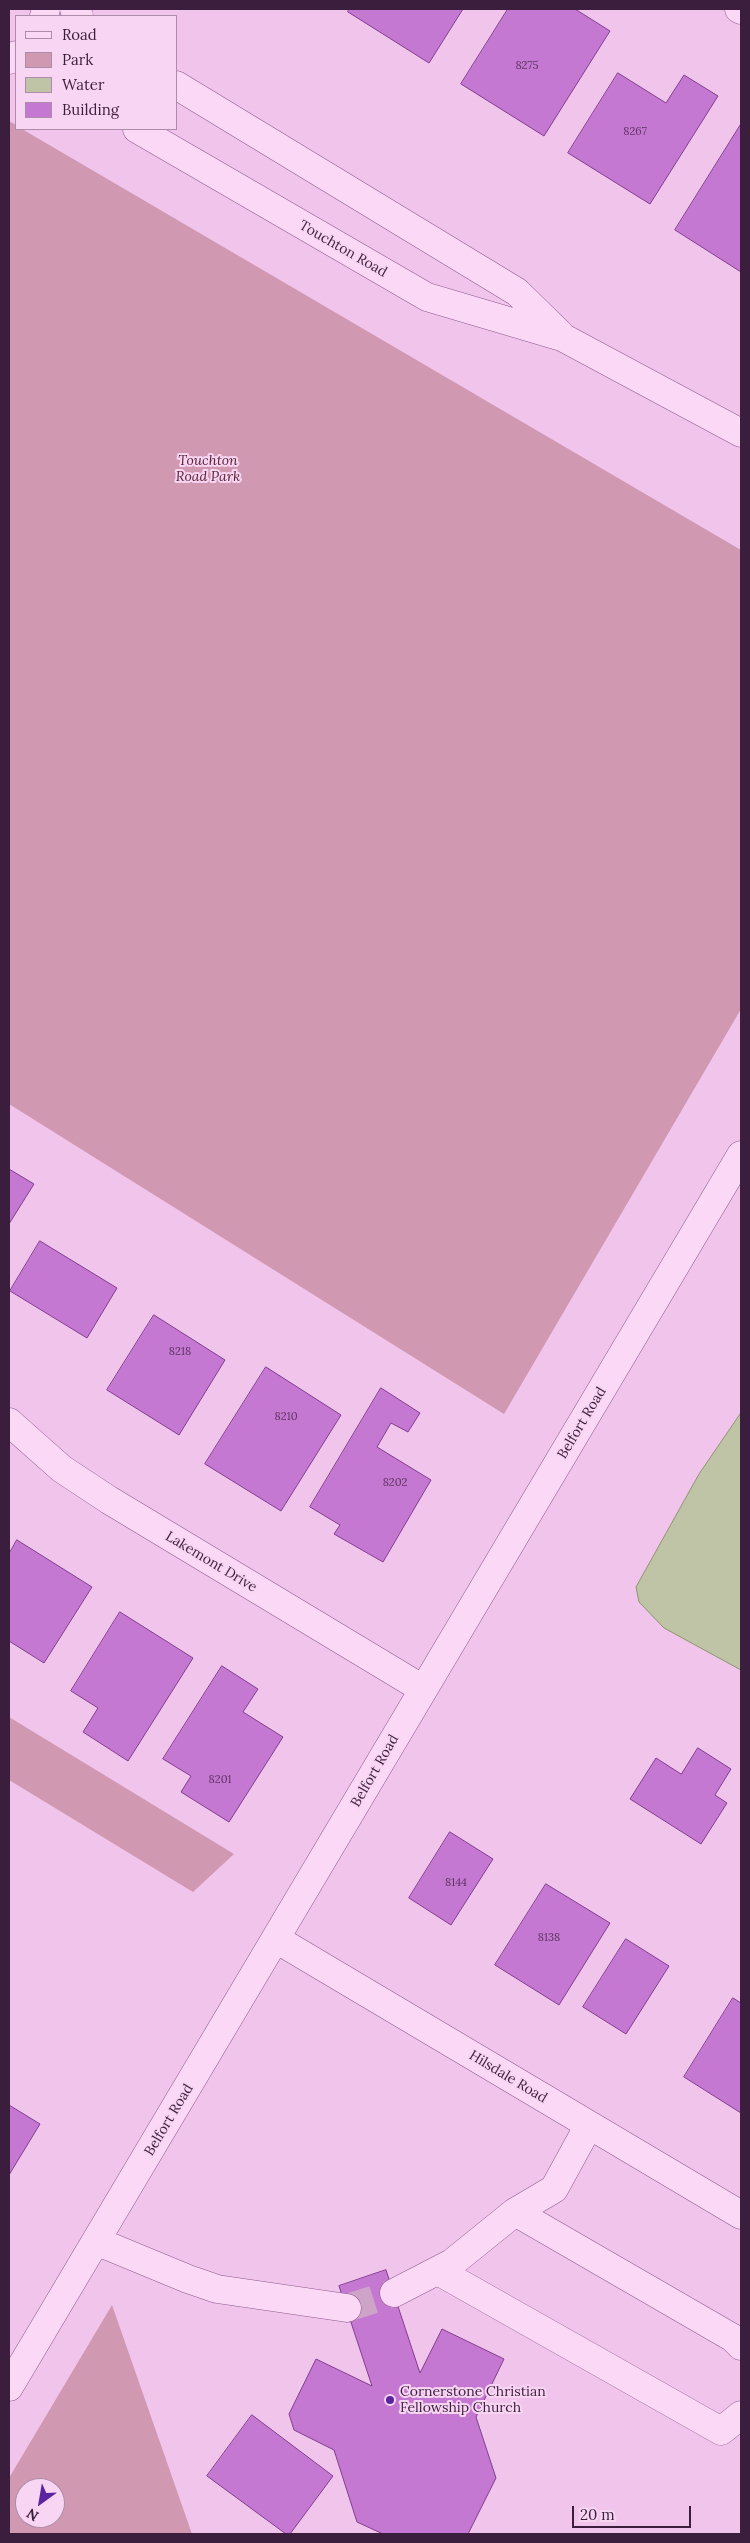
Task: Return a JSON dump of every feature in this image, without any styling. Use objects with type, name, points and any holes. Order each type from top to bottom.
[{"type":"street","name":"Touchton Road","points":[[178,86],[517,292],[562,337]]},
{"type":"street","name":"Touchton Road","points":[[139,130],[427,297],[562,337],[741,433]]},
{"type":"street","name":"Belfort Road","points":[[9,2388],[741,1155]]},
{"type":"street","name":"Lakemont Drive","points":[[9,1422],[62,1469],[109,1500],[423,1689]]},
{"type":"street","name":"Hilsdale Road","points":[[276,1939],[741,2215]]},
{"type":"street","points":[[394,2293],[452,2263],[515,2212],[554,2189],[588,2125]]},
{"type":"street","points":[[515,2212],[733,2338],[741,2346]]},
{"type":"street","points":[[96,2241],[217,2289],[347,2308]]},
{"type":"street","points":[[438,2271],[720,2431],[741,2415]]},
{"type":"green space","name":"Touchton Road Park","points":[[9,121],[15,124],[15,130],[24,130],[741,550],[741,1009],[504,1414],[9,1104]]},
{"type":"green space","points":[[9,1717],[234,1854],[193,1892],[9,1780]]},
{"type":"green space","points":[[112,2305],[192,2534],[9,2534],[9,2478]]},
{"type":"water","points":[[741,1413],[741,1670],[664,1628],[639,1602],[636,1587],[699,1474]]},
{"type":"building","points":[[349,9],[463,9],[429,63],[348,12]]},
{"type":"building","points":[[508,9],[575,9],[610,31],[544,136],[461,84]]},
{"type":"building","points":[[618,73],[666,103],[684,75],[718,96],[650,204],[568,153]]},
{"type":"building","points":[[741,124],[741,272],[675,230]]},
{"type":"building","points":[[9,1169],[34,1184],[9,1224]]},
{"type":"building","points":[[40,1241],[117,1288],[87,1338],[10,1291]]},
{"type":"building","points":[[154,1315],[225,1360],[179,1435],[107,1390]]},
{"type":"building","points":[[266,1367],[341,1415],[281,1511],[205,1464]]},
{"type":"building","points":[[381,1388],[420,1413],[408,1432],[391,1423],[377,1447],[431,1480],[383,1562],[334,1534],[340,1525],[310,1507]]},
{"type":"building","points":[[17,1540],[92,1587],[44,1663],[9,1641],[9,1554]]},
{"type":"building","points":[[120,1612],[193,1658],[128,1761],[83,1732],[98,1708],[71,1691]]},
{"type":"building","points":[[222,1666],[258,1689],[243,1712],[283,1737],[229,1822],[181,1792],[191,1776],[163,1759]]},
{"type":"building","points":[[698,1748],[731,1769],[715,1795],[727,1803],[701,1844],[630,1799],[656,1758],[681,1774]]},
{"type":"building","points":[[450,1832],[493,1859],[451,1925],[409,1898]]},
{"type":"building","points":[[546,1884],[610,1923],[559,2005],[495,1965]]},
{"type":"building","points":[[626,1939],[669,1966],[626,2034],[583,2007]]},
{"type":"building","points":[[733,1998],[741,2003],[741,2113],[684,2077]]},
{"type":"building","points":[[9,2105],[40,2124],[9,2175]]},
{"type":"building","name":"Cornerstone Christian Fellowship Church","points":[[386,2270],[420,2373],[442,2329],[504,2359],[476,2417],[496,2478],[468,2534],[383,2534],[357,2522],[334,2450],[294,2430],[289,2414],[316,2359],[372,2386],[339,2286]]},
{"type":"building","points":[[252,2415],[333,2476],[290,2534],[286,2534],[207,2476]]},
{"type":"tunnel","points":[[347,2308],[394,2293]]},
{"type":"place","name":"Cornerstone Christian Fellowship Church","points":[[390,2400]]}]
